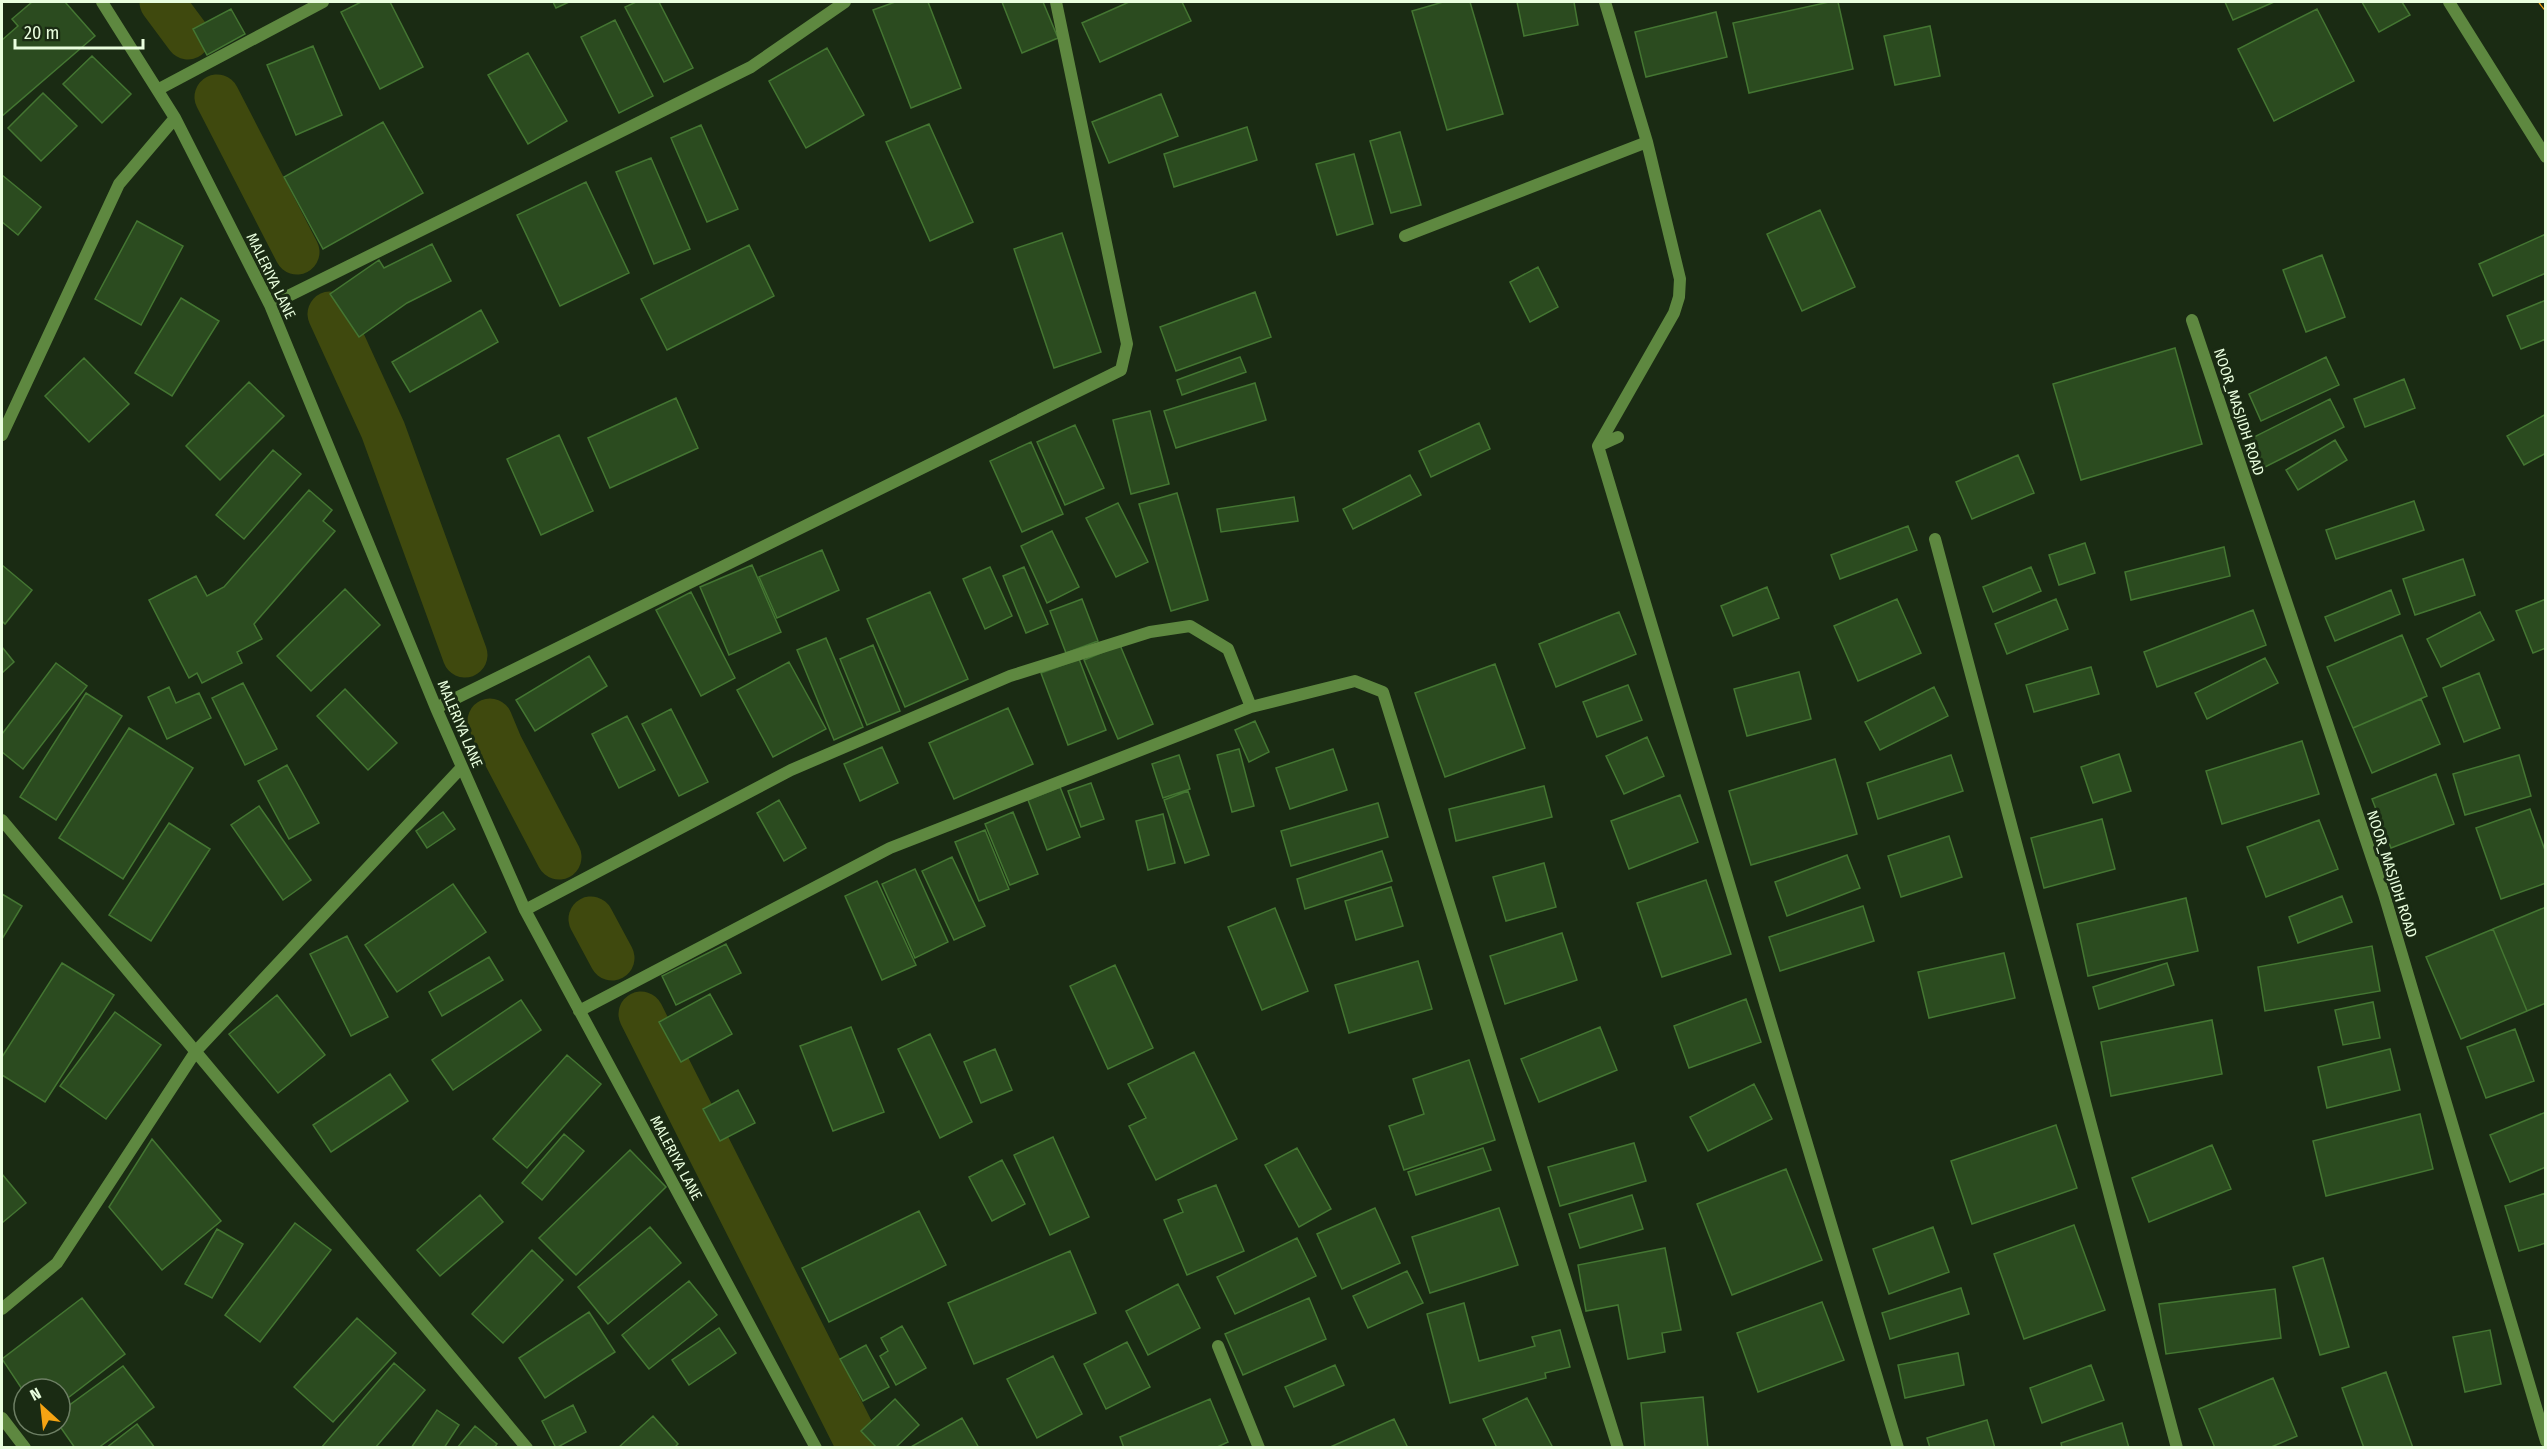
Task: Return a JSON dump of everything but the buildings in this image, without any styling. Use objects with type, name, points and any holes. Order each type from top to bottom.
[{"type":"street","name":"MALERIYA LANE","points":[[102,2],[159,89],[270,305],[436,708],[525,910],[816,1448]]},
{"type":"street","points":[[159,89],[323,2]]},
{"type":"street","points":[[270,305],[751,67],[845,2]]},
{"type":"street","points":[[436,708],[1120,370],[1127,344],[1056,2]]},
{"type":"street","points":[[1605,2],[1647,142],[1680,279],[1679,297],[1674,313],[1598,446],[1898,1448]]},
{"type":"street","points":[[2449,2],[2546,156]]},
{"type":"street","points":[[2,435],[118,184],[175,118]]},
{"type":"street","points":[[1405,236],[1647,142]]},
{"type":"street","name":"NOOR_MASJIDH ROAD","points":[[2192,320],[2384,894],[2546,1441]]},
{"type":"street","points":[[1598,446],[1618,437]]},
{"type":"street","points":[[1935,539],[2177,1448]]},
{"type":"street","points":[[525,910],[791,770],[1010,676],[1150,632],[1190,626],[1228,649],[1251,707]]},
{"type":"street","points":[[579,1011],[890,848],[1251,707],[1355,681],[1383,692],[1618,1448]]},
{"type":"street","points":[[2,1309],[57,1263],[196,1051],[462,767]]},
{"type":"street","points":[[2,820],[527,1448]]},
{"type":"street","points":[[1218,1346],[1259,1448]]},
{"type":"street","points":[[2,1418],[25,1448]]},
{"type":"waterway","points":[[162,2],[188,37]]},
{"type":"waterway","points":[[217,97],[297,252]]},
{"type":"waterway","points":[[330,314],[383,430],[465,655]]},
{"type":"waterway","points":[[490,721],[500,745],[559,857]]},
{"type":"waterway","points":[[591,919],[612,958]]},
{"type":"waterway","points":[[641,1014],[860,1448]]},
{"type":"railway","points":[[2542,2],[2546,7]]}]
